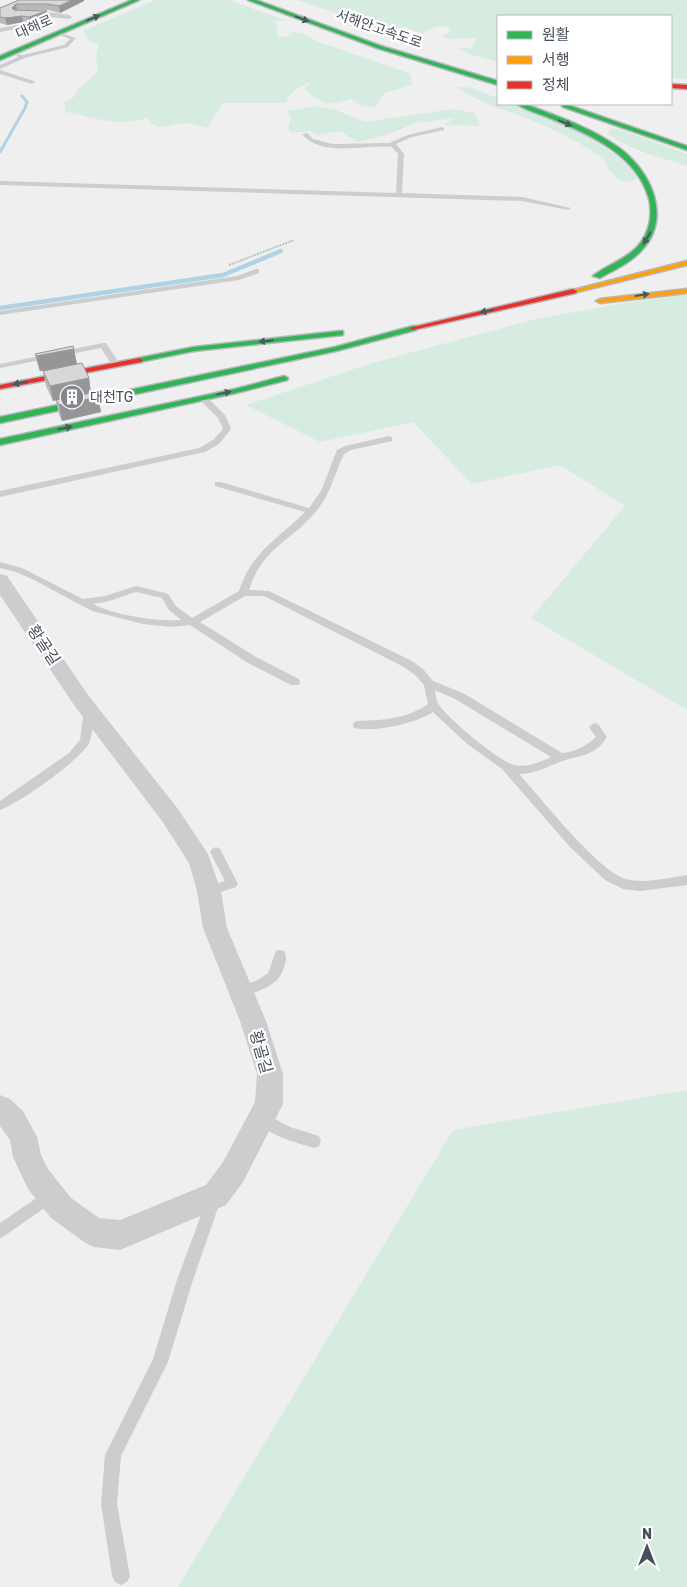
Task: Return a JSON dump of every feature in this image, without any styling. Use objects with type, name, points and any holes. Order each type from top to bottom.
[{"type":"highway","name":"대해로","points":[[0,45],[110,0]]},
{"type":"highway","name":"대해로","points":[[0,58],[18,55],[59,33],[136,0]]},
{"type":"highway","name":"서해안고속도로","points":[[282,0],[497,84]]},
{"type":"highway","name":"서해안고속도로","points":[[254,1],[387,40],[497,76]]},
{"type":"highway","points":[[387,40],[497,95]]},
{"type":"highway","points":[[672,86],[687,86]]},
{"type":"highway","points":[[522,105],[579,129],[617,150],[634,165],[646,180],[656,212],[647,239],[634,254],[617,267],[543,306]]},
{"type":"highway","points":[[562,105],[687,148]]},
{"type":"highway","points":[[587,105],[687,138]]},
{"type":"highway","points":[[248,355],[543,306],[687,263]]},
{"type":"highway","points":[[0,428],[182,391],[396,344],[543,306],[687,272]]},
{"type":"highway","points":[[590,303],[687,291]]},
{"type":"highway","points":[[0,387],[204,348],[419,326]]},
{"type":"highway","points":[[0,420],[336,350],[419,326]]},
{"type":"highway","points":[[0,442],[203,398],[291,376]]},
{"type":"street","name":"황골길","points":[[0,580],[89,710],[170,815],[200,861],[209,891],[215,928],[253,1021],[270,1074],[269,1104],[233,1172],[216,1194],[120,1235],[94,1232],[61,1208],[38,1178],[27,1157],[23,1137],[14,1120],[0,1108]]},
{"type":"lane","points":[[28,15],[48,14],[69,17]]},
{"type":"lane","points":[[0,30],[23,26],[41,29]]},
{"type":"lane","points":[[0,67],[18,55]]},
{"type":"lane","points":[[0,72],[32,82]]},
{"type":"lane","points":[[305,134],[309,140],[316,142],[358,146],[391,144],[410,136],[442,129]]},
{"type":"lane","points":[[391,144],[398,148],[401,154],[399,195]]},
{"type":"lane","points":[[0,182],[529,200],[568,208]]},
{"type":"lane","points":[[0,313],[230,279],[256,271]]},
{"type":"lane","points":[[0,366],[103,345],[115,364]]},
{"type":"lane","points":[[0,494],[202,450],[216,442],[226,428],[222,417],[203,398]]},
{"type":"lane","points":[[243,593],[246,580],[256,562],[275,541],[310,511],[323,496],[340,452],[348,448],[389,439]]},
{"type":"lane","points":[[218,484],[310,511]]},
{"type":"lane","points":[[0,565],[25,573],[82,602],[114,615],[171,624],[191,622],[205,616],[243,593],[266,593],[408,664],[419,672],[429,684],[459,696],[560,756],[572,757],[596,743],[602,737],[594,727]]},
{"type":"lane","points":[[82,602],[106,599],[136,589],[165,596],[172,608],[191,622],[252,660],[295,682]]},
{"type":"lane","points":[[429,684],[433,706],[459,731],[508,768],[574,844],[609,877],[622,884],[640,886],[687,880]]},
{"type":"lane","points":[[358,725],[397,722],[413,718],[433,706]]},
{"type":"lane","points":[[0,806],[73,756],[85,741],[89,710]]},
{"type":"lane","points":[[508,768],[532,770],[560,756]]},
{"type":"lane","points":[[209,891],[232,884],[216,852]]},
{"type":"lane","points":[[240,992],[273,979],[279,968],[280,955]]},
{"type":"lane","points":[[262,1118],[287,1133],[314,1141]]},
{"type":"lane","points":[[120,1576],[109,1504],[113,1455],[160,1362],[185,1280],[216,1194]]},
{"type":"lane","points":[[0,1232],[51,1195]]},
{"type":"green space","points":[[155,0],[229,0],[287,21],[271,20],[277,24],[278,38],[291,35],[292,32],[305,34],[316,41],[411,74],[412,85],[385,93],[374,108],[359,105],[352,99],[336,103],[326,103],[304,89],[311,82],[293,92],[286,103],[223,103],[207,128],[187,123],[161,127],[156,126],[147,118],[126,122],[106,121],[66,112],[64,102],[74,97],[79,89],[98,70],[96,56],[99,43],[92,43],[83,31]]},
{"type":"green space","points":[[297,0],[687,0],[687,79],[672,78],[672,15],[497,15],[497,62],[468,54],[459,49],[462,47],[471,49],[477,38],[451,39],[441,37],[452,30],[445,27],[433,28],[423,34],[405,27],[387,30]]},
{"type":"green space","points":[[457,87],[467,87],[497,98],[497,105],[517,105],[562,124],[619,157],[631,169],[637,179],[632,182],[621,180],[612,173],[603,158],[580,144],[547,127],[476,99]]},
{"type":"green space","points":[[316,106],[336,110],[365,122],[453,109],[475,113],[480,126],[443,125],[455,118],[416,123],[388,134],[358,142],[340,131],[318,135],[310,131],[290,133],[288,127],[291,117],[287,111]]},
{"type":"green space","points":[[610,129],[618,129],[687,154],[687,166],[626,145],[607,133]]},
{"type":"green space","points":[[687,295],[687,710],[531,618],[625,506],[560,465],[472,484],[413,422],[320,442],[246,405],[372,363],[536,319],[618,304]]},
{"type":"green space","points":[[687,1090],[687,1587],[178,1587],[453,1130]]},
{"type":"building","points":[[19,0],[72,0],[59,6],[16,4],[12,8],[14,10],[47,11],[29,17],[0,17],[0,8]]},
{"type":"building","points":[[73,346],[74,349],[36,356],[35,354]]},
{"type":"building","points":[[82,363],[89,378],[50,386],[43,371]]},
{"type":"building","points":[[96,392],[98,397],[59,405],[56,400]]},
{"type":"waterway","points":[[0,152],[25,108],[27,102],[22,96]]},
{"type":"waterway","points":[[0,308],[223,275],[281,251]]},
{"type":"traffic: fast","points":[[0,58],[136,0]]},
{"type":"traffic: fast","points":[[251,0],[379,47],[497,83]]},
{"type":"traffic: fast","points":[[522,105],[582,129],[616,149],[636,168],[650,192],[654,205],[654,218],[643,244],[628,259],[597,276]]},
{"type":"traffic: fast","points":[[565,106],[687,148]]},
{"type":"traffic: fast","points":[[0,420],[336,349],[413,328]]},
{"type":"traffic: fast","points":[[139,360],[194,349],[340,333]]},
{"type":"traffic: fast","points":[[0,442],[236,391],[284,378]]},
{"type":"traffic: slow","points":[[573,291],[687,263]]},
{"type":"traffic: slow","points":[[600,301],[687,291]]},
{"type":"traffic: jam","points":[[672,86],[687,87]]},
{"type":"traffic: jam","points":[[413,328],[573,291]]},
{"type":"traffic: jam","points":[[0,387],[139,360]]},
{"type":"place","name":"대천TG","points":[[72,397]]}]
